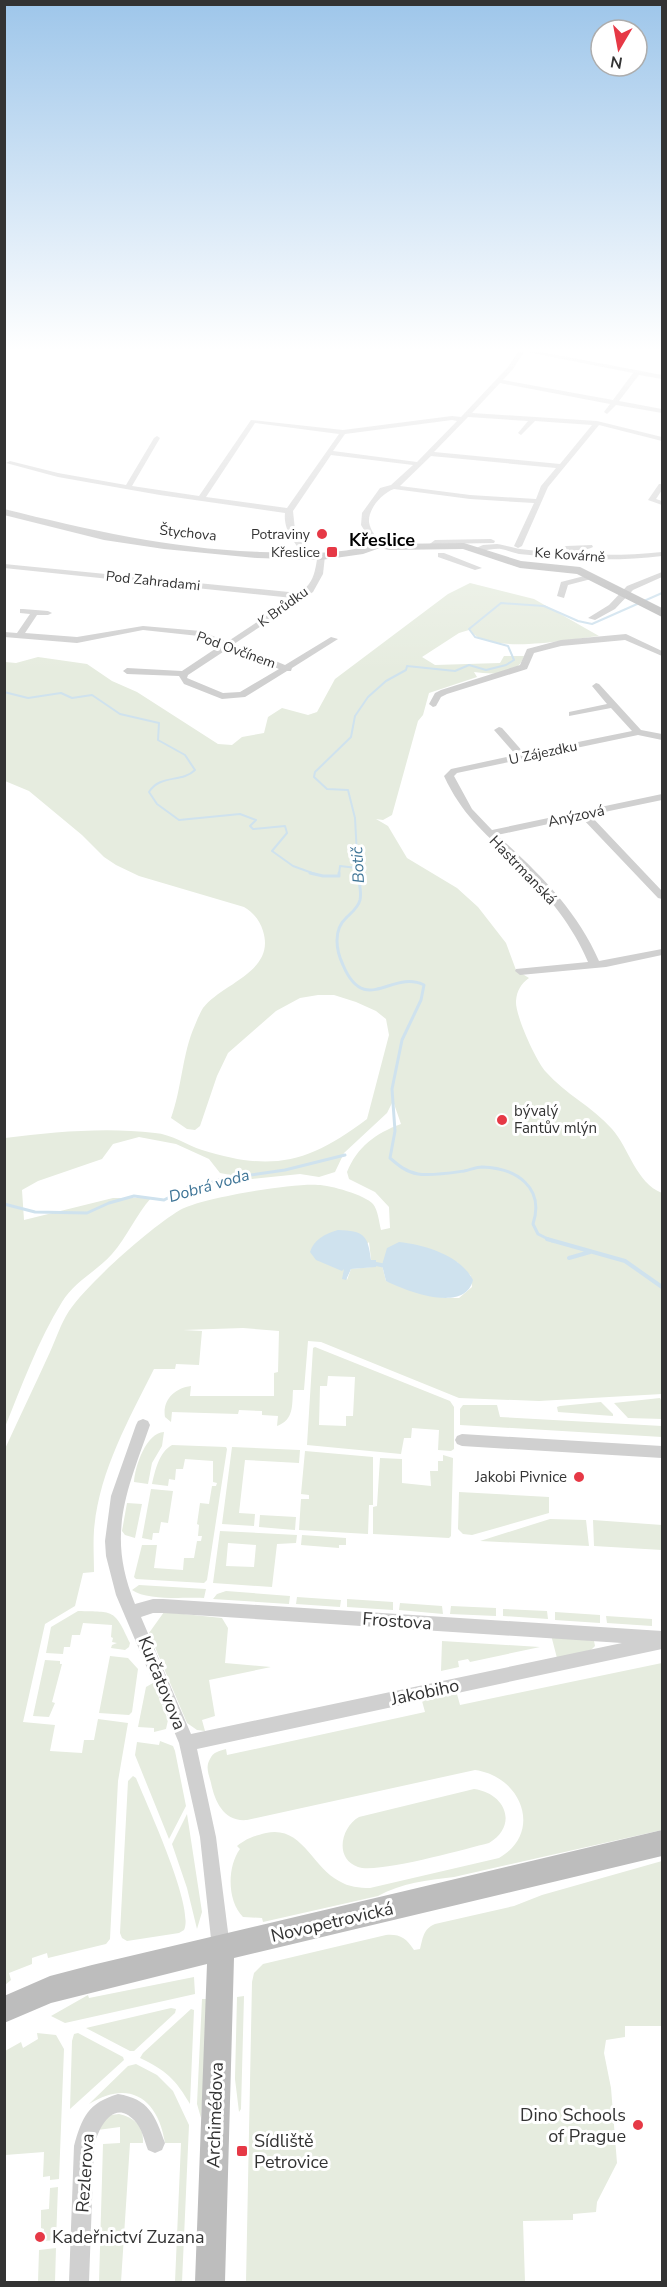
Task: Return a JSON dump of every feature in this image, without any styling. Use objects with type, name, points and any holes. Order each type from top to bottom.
[{"type":"street","points":[[128,487],[145,459]]},
{"type":"street","points":[[201,499],[228,459]]},
{"type":"street","points":[[315,556],[296,542],[288,515],[325,459]]},
{"type":"street","points":[[376,459],[419,464]]},
{"type":"street","points":[[394,487],[424,459]]},
{"type":"street","points":[[481,459],[560,466]]},
{"type":"street","points":[[518,546],[537,501],[566,459]]},
{"type":"street","points":[[10,463],[39,471],[128,487],[289,511]]},
{"type":"street","points":[[663,486],[652,500],[663,503]]},
{"type":"street","points":[[379,547],[365,525],[366,513],[383,490],[394,487],[470,497],[537,501]]},
{"type":"street","name":"Štychova","points":[[4,512],[72,529],[144,543],[257,555],[315,556],[379,547],[464,546],[520,564],[566,568],[592,576],[663,614]]},
{"type":"street","points":[[431,546],[435,542],[492,541]]},
{"type":"street","name":"Ke Kovárně","points":[[478,549],[488,546],[505,546],[516,551],[603,558],[634,558],[663,554]]},
{"type":"street","points":[[505,546],[589,547]]},
{"type":"street","points":[[441,555],[478,568]]},
{"type":"street","name":"K Brůdku","points":[[184,674],[301,596],[317,580],[321,567],[315,556]]},
{"type":"street","name":"Pod Zahradami","points":[[4,566],[301,596]]},
{"type":"street","points":[[645,575],[663,568]]},
{"type":"street","points":[[592,618],[629,595],[630,588],[663,574]]},
{"type":"street","points":[[561,596],[564,584],[592,576]]},
{"type":"street","points":[[23,611],[48,613]]},
{"type":"street","points":[[19,636],[35,612]]},
{"type":"street","name":"Pod Ovčínem","points":[[4,634],[77,640],[143,628],[201,634],[288,669]]},
{"type":"street","points":[[433,704],[438,694],[524,668],[530,651],[551,645],[626,638],[663,654]]},
{"type":"street","points":[[127,671],[184,674],[183,678],[187,682],[222,696],[234,697],[248,693],[334,639]]},
{"type":"street","points":[[596,686],[638,732]]},
{"type":"street","points":[[572,714],[614,705]]},
{"type":"street","points":[[499,730],[522,758]]},
{"type":"street","name":"U Zájezdku","points":[[449,776],[454,771],[638,732],[663,736]]},
{"type":"street","name":"Hastrmanská","points":[[449,776],[466,811],[527,870],[549,895],[581,939],[595,965]]},
{"type":"street","name":"Anýzová","points":[[489,834],[663,797]]},
{"type":"street","points":[[584,814],[663,896]]},
{"type":"street","points":[[520,970],[595,965],[663,952]]},
{"type":"street","name":"Kurčatovova","points":[[143,1425],[118,1496],[112,1541],[113,1556],[123,1595],[187,1743],[208,1837],[221,1948]]},
{"type":"street","points":[[462,1440],[663,1452]]},
{"type":"street","name":"Frostova","points":[[132,1612],[153,1606],[163,1606],[663,1640]]},
{"type":"street","name":"Jakobiho","points":[[187,1743],[663,1640]]},
{"type":"street","name":"Novopetrovická","points":[[4,2010],[50,1990],[663,1843]]},
{"type":"street","name":"Archimédova","points":[[210,2283],[221,1948]]},
{"type":"street","name":"Rezlerova","points":[[79,2283],[84,2146],[88,2124],[93,2116],[106,2107],[123,2104],[142,2112],[148,2120],[155,2143]]},
{"type":"shaded area","points":[[470,583],[534,599],[599,636],[531,644],[511,644],[479,638],[469,630],[459,633],[422,657],[435,665],[500,663],[504,656],[524,656],[521,663],[510,671],[503,673],[474,672],[477,677],[429,693],[423,715],[418,721],[392,815],[383,820],[376,819],[388,826],[407,858],[457,888],[478,907],[506,943],[516,970],[529,978],[518,990],[516,1001],[527,1038],[537,1058],[554,1080],[612,1129],[639,1173],[653,1188],[662,1193],[662,1394],[539,1401],[459,1398],[321,1342],[308,1341],[304,1390],[293,1390],[291,1411],[283,1423],[277,1426],[278,1416],[262,1415],[262,1411],[239,1410],[238,1414],[172,1412],[171,1422],[165,1417],[166,1405],[171,1396],[180,1389],[191,1386],[190,1396],[274,1396],[274,1373],[278,1372],[279,1331],[243,1328],[183,1330],[202,1331],[199,1365],[176,1364],[175,1369],[154,1369],[134,1408],[108,1467],[102,1488],[94,1530],[94,1572],[83,1573],[75,1606],[45,1624],[23,1722],[55,1725],[50,1751],[82,1753],[84,1740],[94,1740],[98,1719],[128,1723],[118,1781],[110,1939],[106,1944],[48,1958],[47,1953],[32,1958],[32,1964],[9,1973],[11,1980],[5,1985],[4,1451],[61,1326],[78,1299],[121,1256],[167,1218],[191,1205],[268,1189],[323,1185],[363,1197],[376,1209],[381,1230],[390,1228],[389,1207],[375,1192],[349,1179],[347,1172],[356,1155],[368,1142],[401,1124],[393,1101],[387,1113],[344,1153],[335,1172],[319,1177],[300,1174],[252,1179],[220,1173],[209,1159],[176,1144],[139,1137],[113,1144],[102,1159],[38,1181],[22,1190],[24,1220],[113,1198],[151,1198],[112,1254],[73,1288],[62,1302],[38,1348],[5,1427],[5,1138],[80,1131],[136,1131],[167,1135],[202,1150],[249,1161],[289,1159],[308,1154],[327,1146],[367,1119],[389,1035],[386,1019],[376,1011],[356,1002],[334,995],[300,998],[276,1011],[228,1053],[217,1076],[200,1126],[195,1130],[187,1129],[171,1118],[187,1048],[200,1014],[212,999],[255,967],[262,957],[265,945],[262,927],[254,915],[244,907],[139,876],[116,865],[29,791],[5,781],[5,662],[16,663],[38,657],[87,664],[112,681],[137,692],[218,744],[232,745],[242,737],[264,733],[268,717],[282,708],[308,715],[317,712],[335,679],[448,594]],"holes":[[[369,1242],[372,1267],[351,1269],[347,1280],[345,1268]],[[457,1262],[471,1276],[472,1287],[459,1298],[445,1298],[386,1281],[382,1265]]]},
{"type":"shaded area","points":[[313,1348],[450,1401],[454,1407],[454,1449],[451,1451],[438,1450],[439,1430],[412,1428],[411,1438],[404,1438],[401,1454],[307,1445]],"holes":[[[328,1376],[355,1377],[353,1416],[346,1416],[346,1426],[319,1425],[320,1386],[327,1386]]]},
{"type":"shaded area","points":[[660,1398],[662,1419],[628,1418],[614,1403]]},
{"type":"shaded area","points":[[601,1402],[613,1416],[558,1412],[557,1407],[560,1406]]},
{"type":"shaded area","points":[[463,1405],[497,1405],[500,1417],[662,1426],[662,1437],[460,1425],[460,1409]]},
{"type":"shaded area","points":[[164,1432],[162,1446],[152,1463],[148,1484],[134,1482],[139,1459],[147,1444],[152,1438]]},
{"type":"shaded area","points":[[172,1445],[226,1447],[227,1449],[207,1580],[204,1583],[136,1579],[134,1577],[142,1545],[157,1545],[154,1568],[183,1570],[184,1558],[194,1558],[197,1541],[201,1541],[202,1536],[198,1536],[199,1525],[197,1524],[200,1503],[209,1504],[212,1486],[216,1486],[217,1483],[213,1482],[213,1461],[185,1459],[183,1469],[176,1469],[175,1480],[169,1479],[168,1486],[152,1484],[161,1457]]},
{"type":"shaded area","points":[[232,1447],[300,1450],[299,1463],[245,1460],[239,1513],[255,1514],[254,1526],[222,1524]]},
{"type":"shaded area","points":[[305,1451],[373,1457],[373,1505],[369,1505],[368,1534],[299,1530],[301,1499],[309,1499],[309,1495],[301,1494]]},
{"type":"shaded area","points":[[443,1455],[453,1458],[451,1536],[449,1538],[373,1534],[373,1507],[377,1506],[380,1458],[402,1459],[402,1483],[431,1486],[430,1471],[438,1471],[438,1461],[443,1461]]},
{"type":"shaded area","points":[[151,1489],[173,1491],[168,1523],[161,1522],[159,1533],[153,1533],[152,1540],[142,1538]]},
{"type":"shaded area","points":[[459,1492],[549,1497],[549,1513],[472,1535],[463,1534],[458,1529]]},
{"type":"shaded area","points":[[127,1503],[142,1504],[135,1538],[125,1535],[122,1531]]},
{"type":"shaded area","points":[[260,1515],[296,1517],[295,1530],[259,1527]]},
{"type":"shaded area","points":[[550,1519],[586,1520],[589,1546],[480,1541]]},
{"type":"shaded area","points":[[593,1520],[662,1525],[662,1550],[594,1546]]},
{"type":"shaded area","points":[[220,1531],[297,1535],[296,1543],[277,1544],[272,1587],[213,1583]],"holes":[[[228,1543],[256,1545],[254,1567],[226,1566]]]},
{"type":"shaded area","points":[[302,1535],[346,1538],[346,1545],[339,1545],[339,1548],[301,1545]]},
{"type":"shaded area","points":[[139,1585],[206,1589],[204,1598],[166,1598],[147,1596],[132,1590]]},
{"type":"shaded area","points":[[226,1591],[290,1596],[289,1604],[213,1599],[217,1594]]},
{"type":"shaded area","points":[[297,1597],[341,1600],[340,1607],[296,1604]]},
{"type":"shaded area","points":[[347,1599],[393,1602],[393,1610],[347,1607]]},
{"type":"shaded area","points":[[400,1603],[442,1606],[443,1614],[399,1610]]},
{"type":"shaded area","points":[[451,1606],[496,1608],[496,1616],[450,1614]]},
{"type":"shaded area","points":[[503,1609],[547,1611],[548,1619],[503,1616]]},
{"type":"shaded area","points":[[78,1611],[112,1615],[125,1632],[130,1643],[129,1647],[125,1650],[111,1648],[117,1643],[112,1642],[112,1625],[83,1623],[80,1635],[72,1635],[70,1647],[64,1647],[63,1654],[46,1653],[51,1627]]},
{"type":"shaded area","points":[[164,1612],[222,1618],[228,1628],[225,1663],[271,1667],[209,1680],[215,1716],[202,1720],[205,1731],[197,1730],[187,1723],[149,1633]]},
{"type":"shaded area","points":[[555,1612],[600,1615],[600,1623],[555,1620]]},
{"type":"shaded area","points":[[606,1616],[652,1619],[652,1626],[607,1623]]},
{"type":"shaded area","points":[[551,1635],[594,1641],[595,1646],[591,1650],[557,1658]]},
{"type":"shaded area","points":[[442,1641],[540,1647],[470,1662],[468,1659],[458,1661],[459,1667],[441,1671]]},
{"type":"shaded area","points":[[110,1656],[128,1658],[138,1669],[132,1712],[129,1715],[99,1713]]},
{"type":"shaded area","points":[[45,1660],[60,1661],[62,1664],[52,1702],[55,1703],[49,1717],[33,1716]]},
{"type":"shaded area","points":[[662,1663],[662,1830],[454,1877],[415,1883],[378,1896],[263,1922],[262,1918],[243,1917],[238,1910],[231,1884],[233,1865],[240,1849],[237,1846],[258,1835],[278,1832],[289,1835],[339,1881],[354,1887],[370,1888],[499,1858],[513,1847],[521,1834],[523,1820],[521,1807],[515,1794],[491,1774],[475,1770],[239,1820],[232,1818],[222,1809],[213,1790],[208,1765],[216,1752],[226,1749],[227,1755],[425,1712],[422,1701],[457,1694],[460,1705]]},
{"type":"shaded area","points":[[153,1683],[168,1720],[166,1729],[154,1732],[154,1728],[138,1727],[146,1687]]},
{"type":"shaded area","points":[[160,1741],[173,1746],[175,1751],[186,1806],[169,1839],[135,1755],[137,1742],[159,1745]]},
{"type":"shaded area","points":[[133,1776],[136,1778],[177,1879],[186,1918],[184,1930],[179,1933],[127,1941],[120,1933],[128,1781]]},
{"type":"shaded area","points":[[474,1789],[494,1797],[504,1811],[506,1819],[504,1828],[489,1843],[383,1867],[358,1867],[350,1863],[346,1857],[343,1850],[344,1835],[359,1817]]},
{"type":"shaded area","points":[[187,1814],[202,1912],[197,1929],[187,1888],[172,1844]]},
{"type":"shaded area","points":[[662,1861],[662,2026],[625,2026],[625,2037],[606,2040],[604,2053],[611,2088],[617,2163],[597,2202],[596,2212],[573,2214],[573,2220],[523,2221],[525,2282],[246,2282],[254,1973],[263,1964],[386,1935],[399,1936],[414,1950],[420,1949],[426,1931],[435,1924],[514,1906],[542,1895]]},
{"type":"shaded area","points":[[194,1977],[195,1994],[65,2023],[51,2016],[88,1995],[89,1998]]},
{"type":"shaded area","points":[[244,1996],[241,2109],[239,2112],[235,2079],[237,1997]]},
{"type":"shaded area","points":[[202,1999],[209,1999],[201,2118],[197,2104]]},
{"type":"shaded area","points":[[171,2008],[176,2009],[175,2013],[134,2051],[86,2028]]},
{"type":"shaded area","points":[[191,2009],[194,2010],[190,2104],[170,2076],[140,2058]]},
{"type":"shaded area","points":[[37,2033],[56,2035],[64,2049],[59,2179],[50,2180],[50,2176],[43,2177],[44,2152],[5,2155],[5,2051],[21,2042],[23,2048],[38,2039]]},
{"type":"shaded area","points":[[78,2033],[123,2057],[124,2060],[70,2109],[72,2041],[74,2034]]},
{"type":"shaded area","points":[[136,2064],[157,2075],[173,2091],[189,2125],[182,2282],[175,2282],[181,2143],[165,2143],[156,2114],[139,2097],[129,2093],[117,2093],[89,2104],[128,2066]]},
{"type":"shaded area","points":[[119,2114],[130,2118],[140,2127],[143,2143],[130,2143],[121,2282],[99,2282],[103,2144],[120,2143],[120,2127],[90,2131],[111,2115]]},
{"type":"shaded area","points":[[58,2187],[56,2240],[43,2241],[41,2210],[49,2209],[50,2188]]},
{"type":"shaded area","points":[[56,2248],[55,2282],[38,2282],[39,2250]]},
{"type":"water","points":[[338,1230],[359,1233],[363,1236],[368,1245],[371,1260],[376,1260],[376,1267],[351,1269],[346,1280],[342,1279],[344,1269],[342,1271],[316,1260],[310,1252],[314,1244],[324,1235]]},
{"type":"water","points":[[399,1242],[430,1249],[460,1264],[473,1280],[468,1290],[459,1296],[434,1297],[407,1290],[386,1281],[382,1265],[387,1248]]},
{"type":"waterway","name":"Botič","points":[[358,874],[355,818],[348,790],[327,789],[314,777],[315,772],[351,737],[355,716],[368,697],[386,681],[406,670],[407,666],[455,671],[469,665],[486,670],[506,665],[514,660],[508,646],[475,637],[469,629],[501,603],[544,606],[578,621],[592,624],[662,593]]},
{"type":"waterway","points":[[4,692],[28,698],[61,693],[72,698],[92,695],[120,714],[159,723],[158,740],[185,755],[195,770],[190,774],[154,786],[149,792],[157,804],[179,820],[240,814],[256,820],[250,826],[253,829],[285,826],[287,833],[272,851],[293,866],[315,874]]},
{"type":"waterway","points":[[339,874],[340,866],[357,868]]},
{"type":"waterway","points":[[310,873],[323,876],[339,876],[339,874]]},
{"type":"waterway","name":"Botič","points":[[357,873],[360,900],[342,923],[337,934],[337,947],[351,980],[360,988],[370,990],[401,982],[424,985],[421,1000],[402,1040],[392,1089],[395,1131],[390,1158],[399,1166],[418,1174],[429,1175],[482,1167],[506,1171],[516,1176],[525,1182],[535,1200],[536,1211],[533,1224],[538,1234],[549,1240]]},
{"type":"waterway","name":"Dobrá voda","points":[[4,1204],[35,1212],[87,1213],[109,1203],[134,1196],[164,1200],[187,1188],[223,1179],[285,1170],[345,1155]]},
{"type":"waterway","name":"Botič","points":[[549,1240],[625,1261],[662,1287]]},
{"type":"waterway","points":[[569,1258],[590,1252]]},
{"type":"waterway","points":[[376,1264],[386,1266]]},
{"type":"place","name":"Potraviny","points":[[322,534]]},
{"type":"place","name":"Křeslice","points":[[332,552]]},
{"type":"place","name":"bývalý Fantův mlýn","points":[[502,1120]]},
{"type":"place","name":"Jakobi Pivnice","points":[[579,1477]]},
{"type":"place","name":"Dino Schools of Prague","points":[[638,2125]]},
{"type":"place","name":"Sídliště Petrovice","points":[[242,2151]]},
{"type":"place","name":"Kadeřnictví Zuzana","points":[[40,2237]]},
{"type":"district","name":"Křeslice","points":[[382,540]]}]
